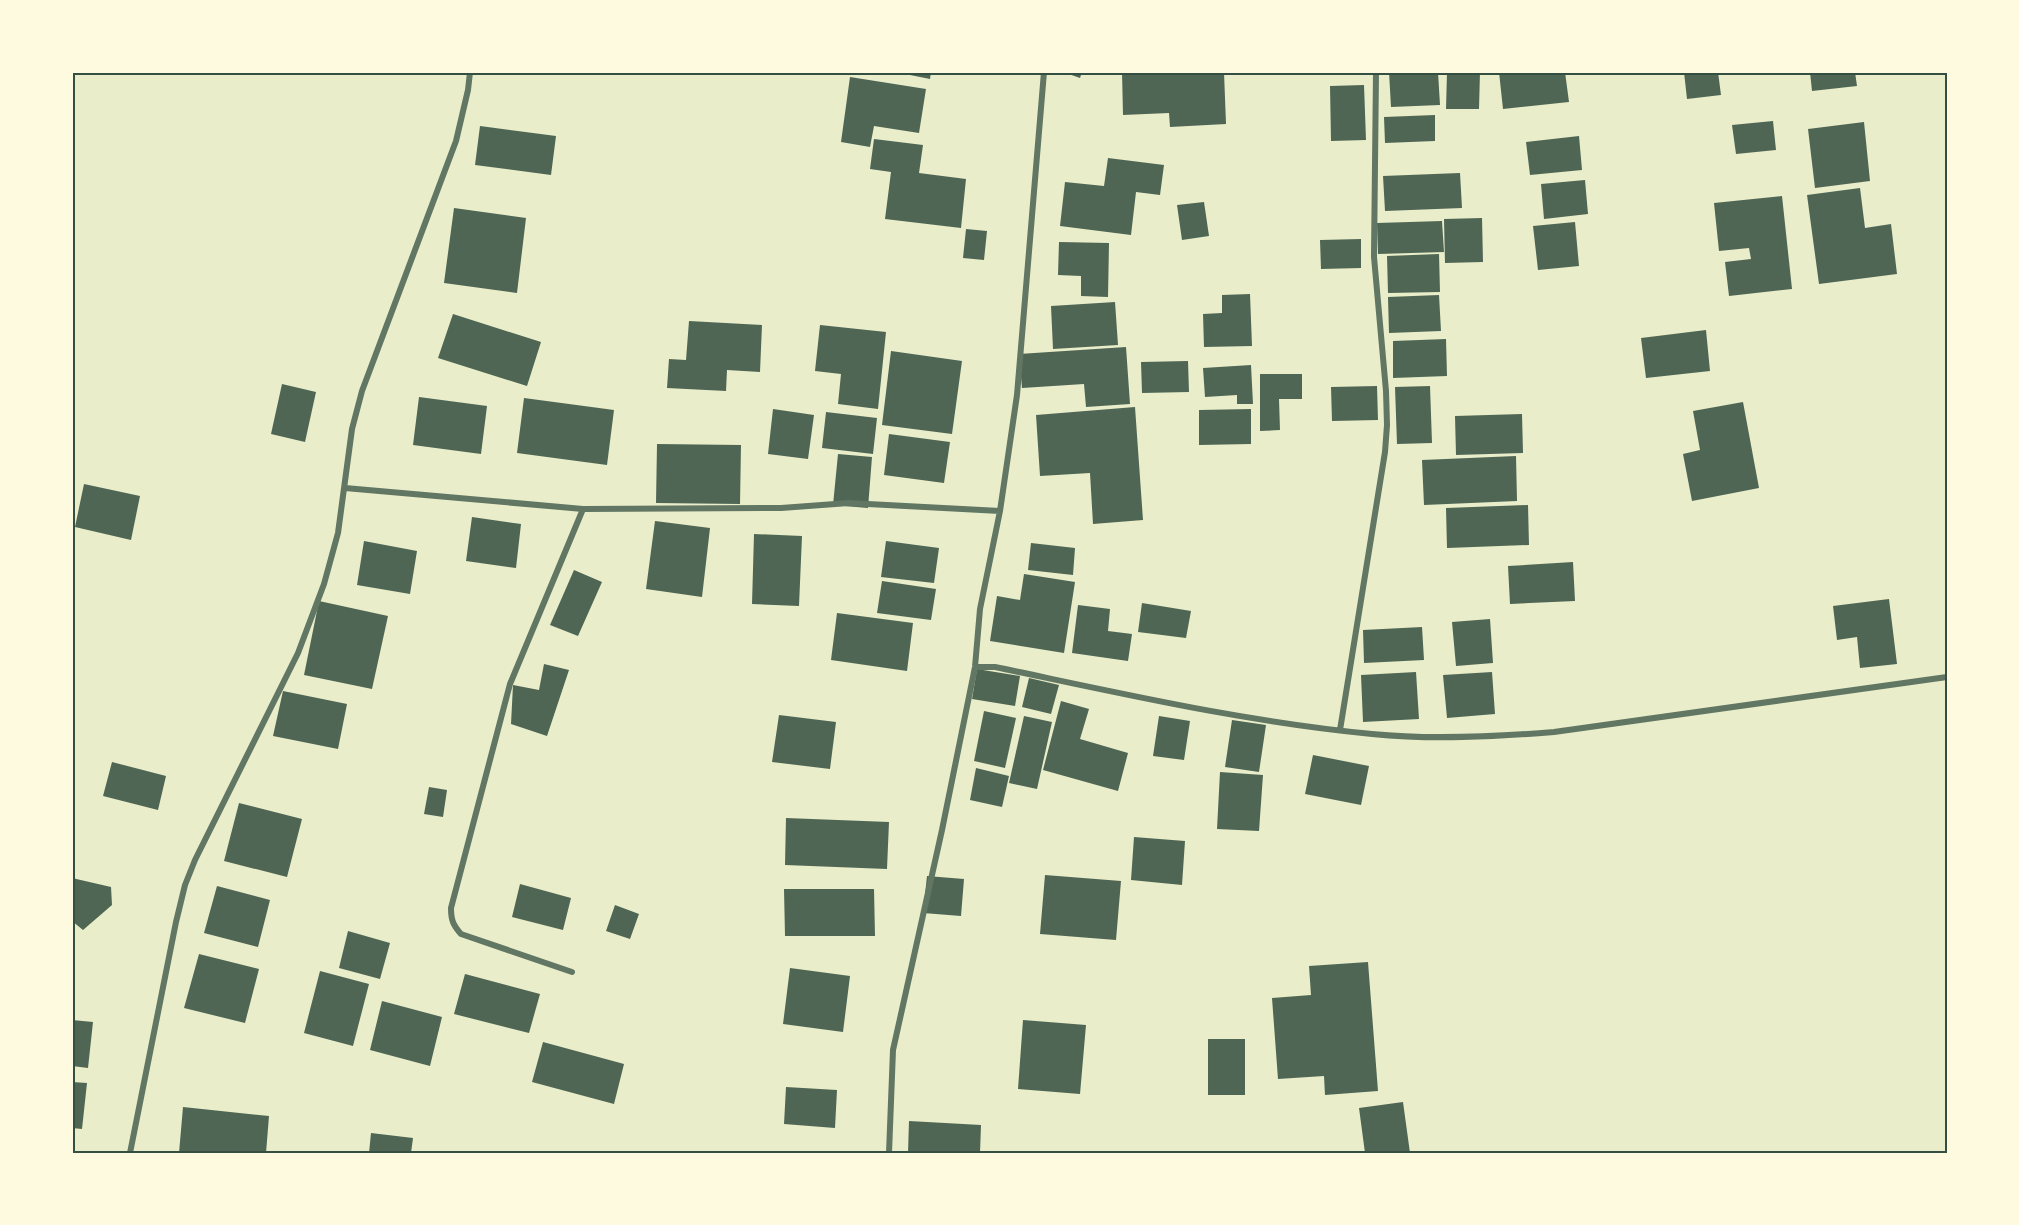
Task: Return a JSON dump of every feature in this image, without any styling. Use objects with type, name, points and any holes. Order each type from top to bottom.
[{"type":"street","points":[[130,1153],[185,885],[213,821],[297,653],[324,584],[338,533],[352,429],[362,392],[456,141],[470,72]]},
{"type":"street","points":[[889,1153],[893,1050],[942,830],[975,667],[980,609],[999,511],[1017,395],[1044,72]]},
{"type":"street","points":[[1340,730],[1383,464],[1387,425],[1374,257],[1376,72]]},
{"type":"street","points":[[345,488],[583,509],[782,508],[849,503],[999,511]]},
{"type":"street","points":[[572,972],[461,934],[451,919],[451,908],[510,684],[583,509]]},
{"type":"street","points":[[975,667],[995,667],[1214,712],[1372,734],[1442,738],[1554,732],[1947,677]]},
{"type":"building","points":[[895,72],[931,72],[930,79]]},
{"type":"building","points":[[1063,72],[1082,72],[1080,78]]},
{"type":"building","points":[[1122,72],[1224,72],[1226,124],[1170,127],[1169,113],[1123,115]]},
{"type":"building","points":[[1389,72],[1438,72],[1440,105],[1391,107]]},
{"type":"building","points":[[1447,72],[1480,72],[1479,109],[1446,109]]},
{"type":"building","points":[[1499,72],[1565,72],[1569,102],[1503,109]]},
{"type":"building","points":[[1684,72],[1718,72],[1721,95],[1687,99]]},
{"type":"building","points":[[1810,72],[1855,72],[1857,86],[1812,91]]},
{"type":"building","points":[[850,77],[926,89],[919,133],[874,126],[870,147],[841,142]]},
{"type":"building","points":[[1364,85],[1366,140],[1331,141],[1330,86]]},
{"type":"building","points":[[1435,115],[1435,141],[1385,143],[1384,117]]},
{"type":"building","points":[[1773,121],[1776,150],[1736,154],[1732,125]]},
{"type":"building","points":[[1864,122],[1870,181],[1815,188],[1808,129]]},
{"type":"building","points":[[480,126],[556,136],[551,175],[475,165]]},
{"type":"building","points":[[1579,136],[1582,170],[1530,175],[1526,142]]},
{"type":"building","points":[[874,139],[923,145],[919,173],[966,179],[961,228],[885,219],[891,172],[870,169]]},
{"type":"building","points":[[1108,158],[1164,165],[1160,195],[1136,192],[1131,235],[1060,226],[1065,182],[1104,186]]},
{"type":"building","points":[[1460,173],[1462,208],[1385,211],[1383,176]]},
{"type":"building","points":[[1585,180],[1588,214],[1544,219],[1541,184]]},
{"type":"building","points":[[1860,188],[1865,228],[1891,224],[1897,274],[1819,284],[1807,195]]},
{"type":"building","points":[[1782,196],[1792,289],[1729,296],[1725,262],[1751,259],[1749,248],[1719,251],[1714,203]]},
{"type":"building","points":[[1204,202],[1209,236],[1182,240],[1177,205]]},
{"type":"building","points":[[454,208],[526,218],[517,293],[444,283]]},
{"type":"building","points":[[1482,218],[1483,262],[1445,263],[1444,219]]},
{"type":"building","points":[[1442,221],[1444,252],[1378,254],[1377,223]]},
{"type":"building","points":[[1575,222],[1579,266],[1538,270],[1533,226]]},
{"type":"building","points":[[966,229],[987,231],[984,260],[963,258]]},
{"type":"building","points":[[1361,239],[1361,268],[1321,269],[1320,240]]},
{"type":"building","points":[[1059,242],[1109,243],[1108,297],[1081,296],[1081,276],[1058,275]]},
{"type":"building","points":[[1439,254],[1440,292],[1388,293],[1387,256]]},
{"type":"building","points":[[1250,294],[1252,346],[1204,347],[1203,314],[1222,313],[1222,295]]},
{"type":"building","points":[[1439,295],[1441,331],[1389,333],[1388,297]]},
{"type":"building","points":[[1115,302],[1118,345],[1053,349],[1051,306]]},
{"type":"building","points":[[453,314],[541,342],[527,386],[438,358]]},
{"type":"building","points":[[689,321],[762,325],[760,372],[727,370],[726,391],[667,388],[669,359],[686,360]]},
{"type":"building","points":[[820,325],[886,332],[878,409],[838,404],[841,374],[815,371]]},
{"type":"building","points":[[1706,330],[1710,371],[1646,378],[1641,338]]},
{"type":"building","points":[[1446,339],[1447,376],[1393,378],[1393,341]]},
{"type":"building","points":[[1126,347],[1130,404],[1086,407],[1084,384],[1022,388],[1019,354]]},
{"type":"building","points":[[891,351],[962,361],[952,434],[882,425]]},
{"type":"building","points":[[1188,361],[1189,392],[1142,393],[1141,362]]},
{"type":"building","points":[[1251,365],[1253,404],[1237,404],[1237,395],[1205,397],[1203,368]]},
{"type":"building","points":[[1260,374],[1302,374],[1302,399],[1279,399],[1280,430],[1260,431]]},
{"type":"building","points":[[282,384],[316,392],[305,442],[271,434]]},
{"type":"building","points":[[1377,386],[1378,420],[1332,421],[1331,387]]},
{"type":"building","points":[[1430,386],[1432,443],[1397,444],[1395,387]]},
{"type":"building","points":[[419,397],[487,406],[481,454],[413,445]]},
{"type":"building","points":[[524,398],[614,410],[607,465],[517,453]]},
{"type":"building","points":[[1743,402],[1759,488],[1692,501],[1683,454],[1700,450],[1693,411]]},
{"type":"building","points":[[1135,407],[1143,520],[1093,524],[1090,473],[1040,476],[1036,415]]},
{"type":"building","points":[[773,409],[814,415],[808,459],[768,454]]},
{"type":"building","points":[[1251,409],[1251,444],[1199,445],[1199,410]]},
{"type":"building","points":[[826,412],[877,418],[873,454],[822,448]]},
{"type":"building","points":[[1522,414],[1523,453],[1456,455],[1455,416]]},
{"type":"building","points":[[889,434],[950,442],[944,483],[884,475]]},
{"type":"building","points":[[657,444],[741,445],[740,504],[656,503]]},
{"type":"building","points":[[838,454],[872,457],[868,508],[833,505]]},
{"type":"building","points":[[1516,456],[1517,501],[1424,505],[1422,460]]},
{"type":"building","points":[[84,484],[140,496],[131,540],[75,527]]},
{"type":"building","points":[[1528,505],[1529,545],[1447,548],[1446,508]]},
{"type":"building","points":[[472,517],[521,524],[516,568],[466,561]]},
{"type":"building","points":[[655,521],[710,528],[702,597],[646,589]]},
{"type":"building","points":[[754,534],[802,536],[799,606],[752,604]]},
{"type":"building","points":[[364,541],[417,551],[410,594],[357,585]]},
{"type":"building","points":[[886,541],[939,548],[934,583],[881,577]]},
{"type":"building","points":[[1031,543],[1075,548],[1073,575],[1028,570]]},
{"type":"building","points":[[1573,562],[1575,601],[1510,604],[1508,566]]},
{"type":"building","points":[[574,570],[602,582],[578,636],[550,625]]},
{"type":"building","points":[[1024,574],[1075,582],[1064,653],[990,641],[997,596],[1020,600]]},
{"type":"building","points":[[882,581],[936,589],[931,620],[877,613]]},
{"type":"building","points":[[1889,599],[1897,664],[1860,668],[1857,637],[1837,640],[1833,606]]},
{"type":"building","points":[[319,601],[388,616],[372,689],[304,675]]},
{"type":"building","points":[[1142,603],[1191,611],[1186,638],[1138,632]]},
{"type":"building","points":[[1078,605],[1110,609],[1108,631],[1132,634],[1128,661],[1072,653]]},
{"type":"building","points":[[837,613],[913,623],[907,671],[831,660]]},
{"type":"building","points":[[1490,619],[1493,663],[1456,666],[1452,622]]},
{"type":"building","points":[[1422,627],[1424,660],[1364,663],[1363,630]]},
{"type":"building","points":[[544,664],[569,670],[547,736],[511,724],[513,685],[539,690]]},
{"type":"building","points":[[977,669],[1020,676],[1015,706],[972,699]]},
{"type":"building","points":[[1416,672],[1419,719],[1363,722],[1361,675]]},
{"type":"building","points":[[1492,672],[1495,714],[1447,718],[1443,675]]},
{"type":"building","points":[[1029,678],[1059,685],[1051,714],[1022,707]]},
{"type":"building","points":[[283,691],[347,704],[338,749],[273,736]]},
{"type":"building","points":[[1061,701],[1089,709],[1080,739],[1128,753],[1118,791],[1043,770]]},
{"type":"building","points":[[984,711],[1016,718],[1005,768],[974,761]]},
{"type":"building","points":[[779,715],[836,722],[830,769],[772,762]]},
{"type":"building","points":[[1024,716],[1052,722],[1037,789],[1009,783]]},
{"type":"building","points":[[1159,716],[1190,721],[1184,760],[1153,756]]},
{"type":"building","points":[[1232,720],[1266,725],[1259,772],[1225,767]]},
{"type":"building","points":[[1313,755],[1369,766],[1361,805],[1305,794]]},
{"type":"building","points":[[112,762],[166,776],[158,810],[103,796]]},
{"type":"building","points":[[976,768],[1009,776],[1002,807],[970,800]]},
{"type":"building","points":[[1220,772],[1263,775],[1259,831],[1217,829]]},
{"type":"building","points":[[429,787],[447,790],[443,817],[424,814]]},
{"type":"building","points":[[239,803],[302,819],[287,877],[224,861]]},
{"type":"building","points":[[786,818],[889,822],[887,869],[785,865]]},
{"type":"building","points":[[1134,837],[1185,841],[1182,885],[1131,880]]},
{"type":"building","points":[[1045,875],[1121,881],[1116,940],[1040,934]]},
{"type":"building","points":[[927,876],[964,879],[961,916],[923,913]]},
{"type":"building","points":[[72,878],[111,887],[112,905],[83,930],[72,921]]},
{"type":"building","points":[[520,884],[571,898],[563,930],[512,917]]},
{"type":"building","points":[[217,886],[270,900],[258,947],[204,933]]},
{"type":"building","points":[[784,889],[874,889],[875,936],[785,936]]},
{"type":"building","points":[[615,905],[639,914],[630,939],[606,931]]},
{"type":"building","points":[[348,931],[390,943],[380,979],[339,968]]},
{"type":"building","points":[[199,954],[259,969],[245,1023],[184,1008]]},
{"type":"building","points":[[1368,962],[1378,1091],[1325,1095],[1324,1076],[1278,1079],[1272,998],[1311,995],[1309,966]]},
{"type":"building","points":[[790,968],[850,976],[843,1032],[783,1024]]},
{"type":"building","points":[[320,971],[369,984],[353,1046],[304,1033]]},
{"type":"building","points":[[465,974],[540,994],[529,1033],[454,1014]]},
{"type":"building","points":[[382,1001],[442,1017],[430,1066],[370,1050]]},
{"type":"building","points":[[72,1020],[93,1022],[88,1068],[72,1066]]},
{"type":"building","points":[[1023,1020],[1086,1025],[1080,1094],[1018,1089]]},
{"type":"building","points":[[1208,1039],[1245,1039],[1245,1095],[1208,1095]]},
{"type":"building","points":[[543,1042],[624,1064],[614,1104],[532,1082]]},
{"type":"building","points":[[72,1082],[87,1083],[82,1129],[72,1128]]},
{"type":"building","points":[[786,1087],[837,1090],[835,1128],[784,1124]]},
{"type":"building","points":[[1403,1102],[1410,1153],[1365,1153],[1359,1108]]},
{"type":"building","points":[[183,1107],[269,1116],[266,1153],[179,1153]]},
{"type":"building","points":[[909,1121],[981,1125],[980,1153],[908,1153]]},
{"type":"building","points":[[371,1133],[413,1138],[411,1153],[369,1153]]}]
